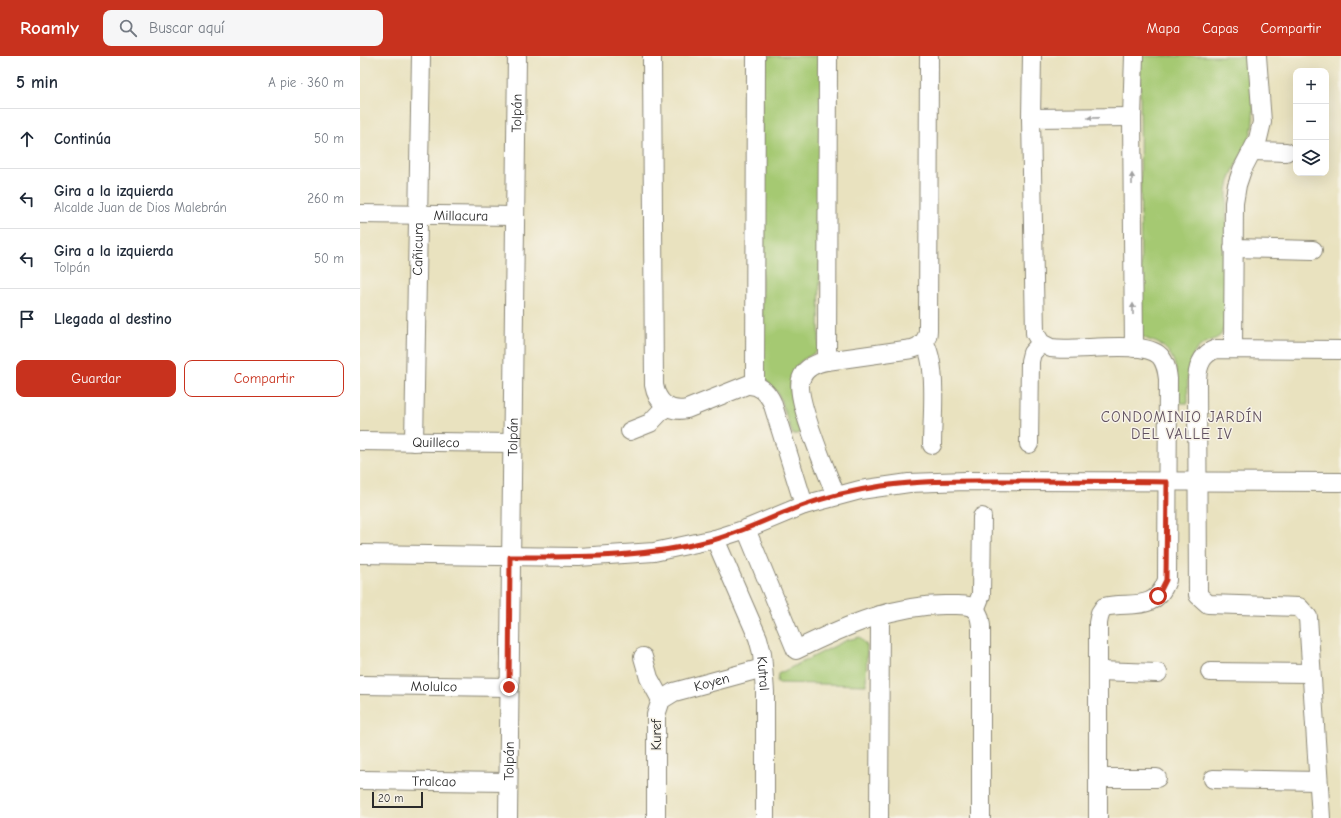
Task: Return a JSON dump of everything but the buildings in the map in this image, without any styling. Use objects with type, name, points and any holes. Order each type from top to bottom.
[{"type":"street","name":"Cañicura","points":[[414,442],[421,56]]},
{"type":"street","name":"Tolpán","points":[[508,818],[517,56]]},
{"type":"street","points":[[652,56],[654,385],[658,398],[666,406],[674,410],[683,410],[743,386],[755,385],[766,393],[772,402],[804,505]]},
{"type":"street","points":[[755,385],[756,56]]},
{"type":"street","points":[[827,361],[828,56]]},
{"type":"street","points":[[836,496],[800,391],[801,380],[806,370],[814,364],[912,349],[924,342],[928,330],[929,56]]},
{"type":"street","points":[[1032,56],[1031,118],[1033,326],[1035,333],[1041,342],[1051,348],[1058,349],[1144,348],[1157,354],[1165,364],[1167,370],[1166,580],[1164,588],[1158,596],[1140,604],[1104,607],[1100,613],[1098,623],[1098,818]]},
{"type":"street","points":[[1134,56],[1132,117],[1134,348]]},
{"type":"street","points":[[1233,348],[1234,202],[1237,185],[1242,170],[1253,151],[1262,122],[1257,56]]},
{"type":"street","points":[[1031,118],[1132,117]]},
{"type":"street","points":[[1253,151],[1286,152]]},
{"type":"street","name":"Millacura","points":[[360,214],[515,216]]},
{"type":"street","points":[[1233,248],[1313,250]]},
{"type":"street","points":[[924,342],[929,350],[932,364],[932,445]]},
{"type":"street","points":[[1029,444],[1030,360],[1032,354],[1041,342]]},
{"type":"street","points":[[1321,818],[1308,617],[1299,607],[1208,604],[1198,595],[1198,371],[1202,359],[1212,350],[1233,348],[1341,350]]},
{"type":"street","points":[[630,431],[650,423],[666,406]]},
{"type":"street","name":"Quilleco","points":[[360,441],[512,443]]},
{"type":"street","points":[[360,554],[510,557],[628,555],[654,552],[715,539],[746,529],[804,505],[836,496],[884,486],[931,482],[1341,482]]},
{"type":"street","points":[[975,610],[981,595],[982,517]]},
{"type":"street","points":[[746,529],[796,650],[832,632],[880,615],[923,605],[967,605],[975,610],[979,616],[980,626],[981,818]]},
{"type":"street","name":"Kutral","points":[[715,539],[758,638],[762,653],[764,668],[766,818]]},
{"type":"street","points":[[879,818],[880,615]]},
{"type":"street","name":"Kuref","points":[[643,657],[649,678],[661,700],[656,715],[656,818]]},
{"type":"street","name":"Koyen","points":[[661,700],[674,692],[764,668]]},
{"type":"street","points":[[1098,671],[1158,673]]},
{"type":"street","points":[[1210,672],[1311,673]]},
{"type":"street","name":"Molulco","points":[[360,685],[509,687]]},
{"type":"street","points":[[1098,778],[1157,778]]},
{"type":"street","points":[[1213,779],[1318,782]]},
{"type":"street","name":"Tralcao","points":[[360,780],[508,782]]},
{"type":"green space","points":[[761,56],[822,56],[819,349],[799,363],[791,380],[794,406],[804,432],[793,435],[778,393],[762,376]]},
{"type":"green space","points":[[1140,56],[1249,56],[1253,125],[1245,148],[1232,174],[1227,190],[1225,324],[1221,335],[1202,345],[1196,350],[1192,357],[1188,372],[1188,403],[1176,403],[1177,379],[1175,364],[1172,357],[1161,345],[1141,336]]},
{"type":"green space","points":[[860,637],[867,646],[866,685],[777,683],[778,674],[847,640]]},
{"type":"district","name":"CONDOMINIO JARDÍN DEL VALLE IV","points":[[1182,426]]},
{"type":"route","points":[[509,687],[510,557],[628,555],[682,547],[715,539],[746,529],[804,505],[860,490],[884,486],[909,483],[966,481],[1167,482],[1166,580],[1164,588],[1158,596]]}]
